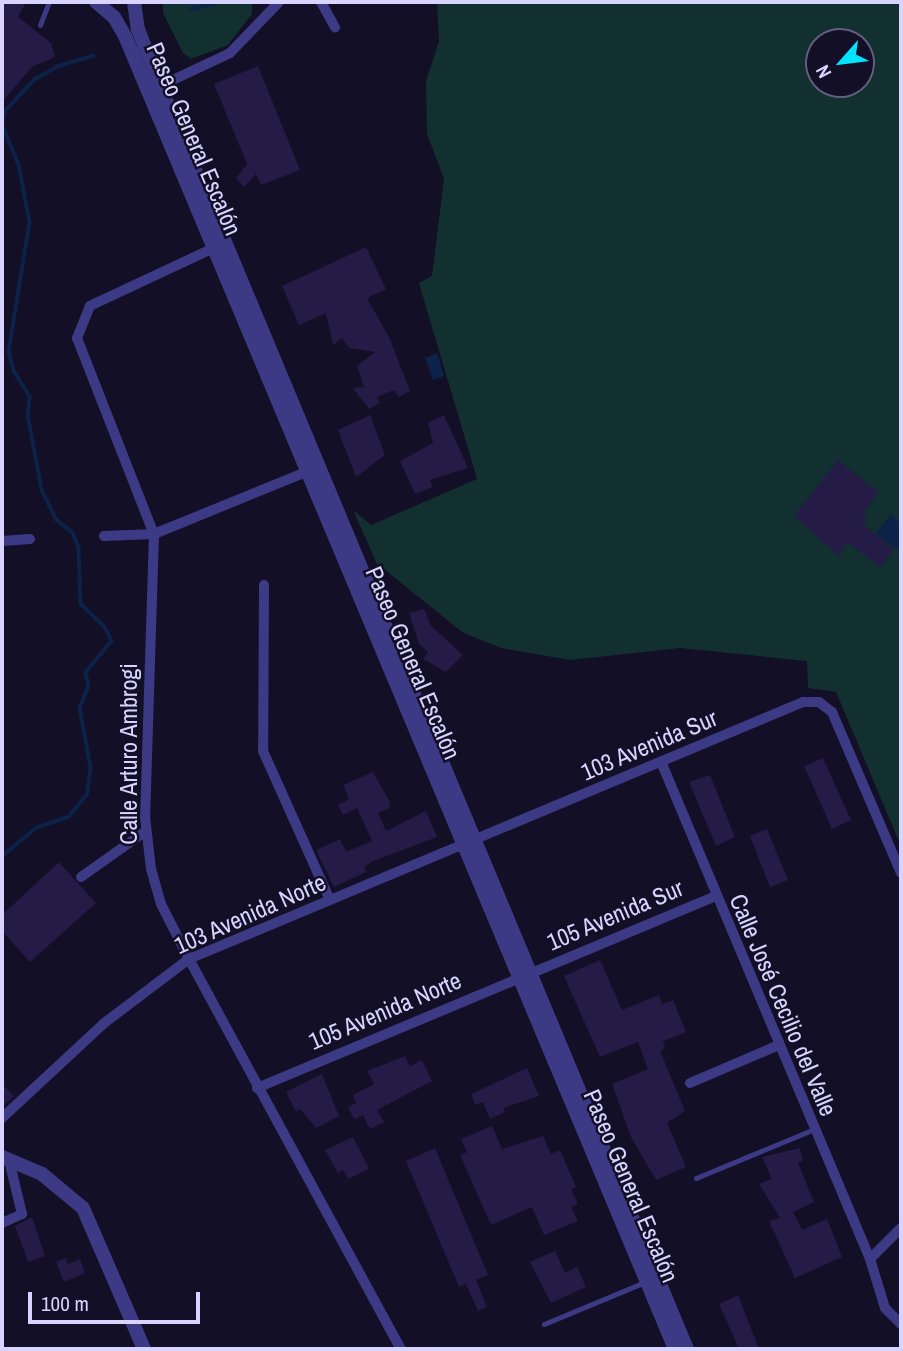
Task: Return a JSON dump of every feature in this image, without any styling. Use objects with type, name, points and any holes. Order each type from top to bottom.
[{"type":"street","name":"Paseo General Escalón","points":[[96,2],[114,18],[125,36],[220,245]]},
{"type":"street","name":"Paseo General Escalón","points":[[134,2],[138,29],[220,245],[652,1279],[687,1349]]},
{"type":"street","points":[[160,86],[230,53],[279,2]]},
{"type":"street","points":[[321,2],[335,27]]},
{"type":"street","name":"Calle Arturo Ambrogi","points":[[220,245],[108,294],[90,306],[80,323],[79,351],[128,459],[154,534],[146,831],[155,889],[257,1088],[401,1349]]},
{"type":"street","points":[[104,536],[154,534],[313,469]]},
{"type":"street","points":[[2,541],[30,539]]},
{"type":"street","points":[[264,585],[263,751],[330,900]]},
{"type":"street","name":"103 Avenida Sur","points":[[469,841],[662,764],[807,701],[822,703],[834,716],[901,873]]},
{"type":"street","name":"Calle José Cecilio del Valle","points":[[662,764],[812,1130],[870,1259],[885,1308],[901,1324]]},
{"type":"street","points":[[81,877],[146,831]]},
{"type":"street","name":"103 Avenida Norte","points":[[2,1118],[103,1024],[189,959],[469,841]]},
{"type":"street","name":"105 Avenida Sur","points":[[525,975],[715,896]]},
{"type":"street","name":"105 Avenida Norte","points":[[257,1088],[525,975]]},
{"type":"street","points":[[690,1083],[779,1045]]},
{"type":"street","points":[[2,1223],[22,1214],[5,1158]]},
{"type":"street","points":[[5,1158],[60,1185],[83,1208],[141,1348]]},
{"type":"street","points":[[870,1259],[901,1228]]},
{"type":"street","name":"Paseo General Escalón","points":[[652,1279],[675,1349]]},
{"type":"lane","points":[[40,25],[49,2]]},
{"type":"lane","points":[[696,1178],[812,1130]]},
{"type":"lane","points":[[544,1324],[652,1279]]},
{"type":"green space","points":[[163,2],[252,2],[252,14],[228,45],[191,59],[183,53],[163,13]]},
{"type":"green space","points":[[437,2],[901,2],[901,846],[836,692],[808,688],[807,661],[680,648],[570,660],[501,648],[462,632],[384,569],[380,571],[353,510],[371,525],[477,479],[419,283],[432,276],[444,179],[427,134],[426,81],[439,41]]},
{"type":"water","points":[[437,353],[444,376],[433,380],[425,358]]},
{"type":"water","points":[[891,514],[901,524],[901,553],[876,533]]},
{"type":"building","points":[[2,2],[26,2],[18,17],[51,43],[55,57],[32,67],[2,102]]},
{"type":"building","points":[[258,66],[300,170],[261,185],[256,174],[244,187],[236,178],[247,164],[214,84]]},
{"type":"building","points":[[366,247],[386,289],[367,298],[390,339],[410,391],[398,397],[394,390],[377,397],[380,403],[369,409],[353,388],[364,387],[357,366],[375,352],[349,348],[342,338],[333,345],[326,313],[299,325],[282,286]]},
{"type":"building","points":[[370,415],[385,455],[356,477],[338,430]]},
{"type":"building","points":[[444,415],[468,468],[430,480],[433,487],[415,494],[400,461],[433,443],[428,423]]},
{"type":"building","points":[[838,460],[878,492],[863,514],[868,519],[862,524],[894,549],[880,567],[847,542],[839,556],[794,516]]},
{"type":"building","points":[[424,609],[431,626],[463,655],[446,672],[423,659],[428,652],[419,644],[409,613]]},
{"type":"building","points":[[823,758],[851,820],[832,829],[804,766]]},
{"type":"building","points":[[373,772],[390,802],[389,808],[378,813],[386,831],[426,811],[437,837],[371,862],[364,867],[366,872],[334,887],[316,850],[340,839],[346,852],[372,841],[357,808],[343,815],[338,805],[349,799],[343,785]]},
{"type":"building","points":[[710,775],[735,837],[716,846],[689,782]]},
{"type":"building","points":[[767,829],[788,880],[770,887],[750,836]]},
{"type":"building","points":[[59,862],[96,903],[30,962],[2,931],[2,915]]},
{"type":"building","points":[[600,960],[622,1010],[659,995],[662,1004],[673,1000],[686,1032],[663,1041],[665,1048],[660,1051],[685,1111],[667,1123],[686,1167],[656,1180],[631,1137],[612,1084],[648,1069],[638,1042],[600,1057],[564,976]]},
{"type":"building","points":[[405,1056],[410,1066],[422,1060],[432,1081],[377,1110],[384,1122],[370,1129],[363,1115],[354,1119],[348,1107],[356,1103],[353,1095],[374,1084],[367,1071]]},
{"type":"building","points":[[527,1068],[539,1096],[503,1108],[505,1112],[490,1119],[483,1102],[475,1105],[471,1094]]},
{"type":"building","points":[[322,1074],[339,1116],[316,1128],[300,1109],[296,1112],[286,1092]]},
{"type":"building","points":[[2,1084],[14,1096],[2,1107]]},
{"type":"building","points":[[492,1126],[502,1149],[543,1136],[551,1154],[560,1150],[576,1187],[571,1189],[578,1204],[571,1207],[578,1221],[544,1235],[532,1207],[491,1225],[460,1155],[467,1152],[461,1139]]},
{"type":"building","points":[[353,1137],[369,1169],[348,1179],[343,1170],[338,1173],[325,1150]]},
{"type":"building","points":[[435,1148],[488,1275],[476,1280],[487,1307],[478,1311],[466,1284],[459,1287],[406,1161]]},
{"type":"building","points":[[800,1148],[803,1161],[798,1163],[814,1202],[793,1212],[802,1230],[827,1219],[842,1257],[795,1278],[769,1221],[780,1218],[759,1184],[772,1179],[762,1157]]},
{"type":"building","points":[[32,1217],[45,1256],[28,1262],[15,1226]]},
{"type":"building","points":[[555,1251],[565,1273],[577,1267],[586,1287],[551,1303],[530,1262]]},
{"type":"building","points":[[66,1258],[68,1264],[80,1259],[85,1273],[64,1282],[56,1262]]},
{"type":"building","points":[[738,1295],[759,1349],[739,1349],[719,1304]]},
{"type":"waterway","points":[[191,9],[219,2]]},
{"type":"waterway","points":[[2,122],[5,111],[35,79],[58,66],[94,56]]},
{"type":"waterway","points":[[2,124],[19,165],[30,222],[9,351],[14,371],[30,397],[28,415],[42,490],[56,519],[73,533],[79,548],[81,604],[105,627],[112,641],[86,673],[89,686],[80,708],[91,768],[87,795],[69,817],[37,828],[2,857]]}]
